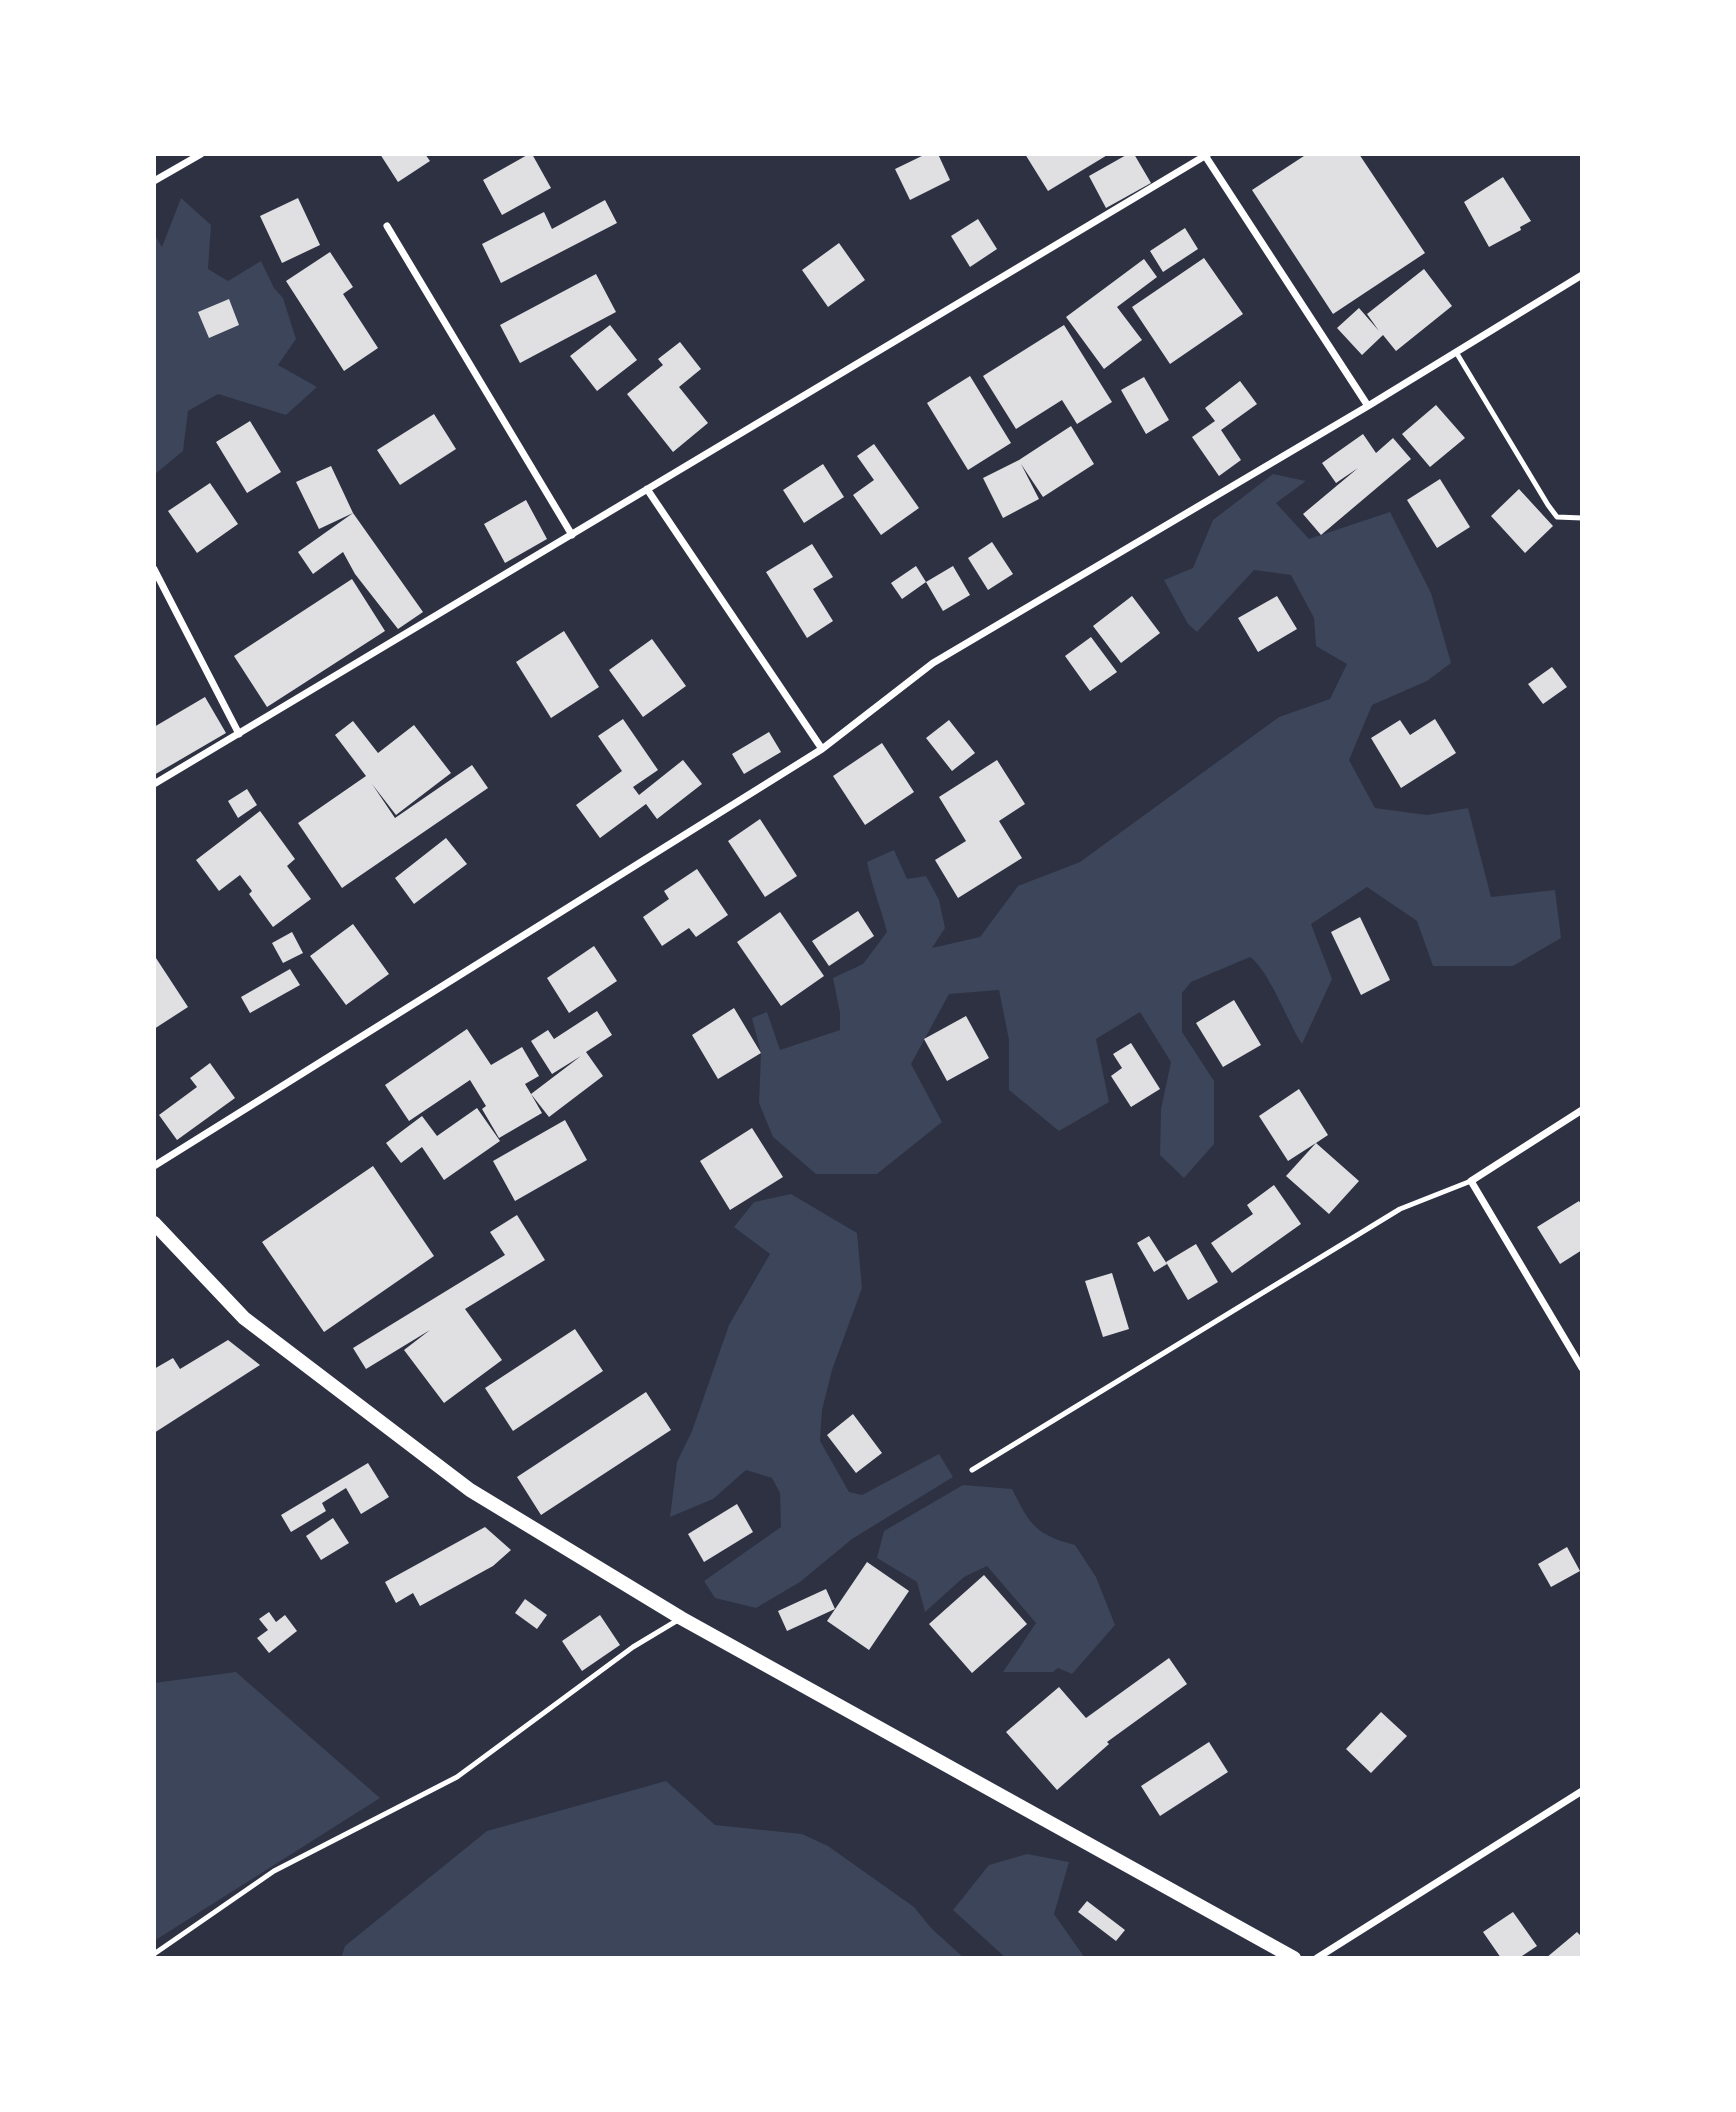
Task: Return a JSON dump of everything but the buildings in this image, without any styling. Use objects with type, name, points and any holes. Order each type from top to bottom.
[{"type":"main road","points":[[154,1223],[244,1318],[459,1482],[681,1618],[1294,1958]]},
{"type":"street","points":[[154,181],[201,154]]},
{"type":"street","points":[[154,784],[1206,155],[1368,406]]},
{"type":"street","points":[[387,226],[572,535]]},
{"type":"street","points":[[154,1166],[822,749],[933,663],[1368,406],[1582,275]]},
{"type":"street","points":[[647,489],[822,749]]},
{"type":"street","points":[[154,569],[239,734]]},
{"type":"street","points":[[1582,1110],[1471,1181],[1582,1368]]},
{"type":"street","points":[[1317,1958],[1582,1791]]},
{"type":"lane","points":[[1456,352],[1557,517],[1582,518]]},
{"type":"lane","points":[[972,1470],[1400,1209],[1471,1181]]},
{"type":"lane","points":[[154,1954],[274,1871],[457,1777],[633,1647],[681,1618]]},
{"type":"shaded area","points":[[181,198],[211,225],[208,269],[228,281],[261,261],[274,288],[283,298],[296,339],[278,365],[317,387],[286,415],[218,394],[188,411],[183,451],[154,475],[154,234],[162,247]]},
{"type":"shaded area","points":[[1273,474],[1306,481],[1276,503],[1309,539],[1390,512],[1431,593],[1451,663],[1427,681],[1372,705],[1349,760],[1375,808],[1427,815],[1468,808],[1491,897],[1555,890],[1561,938],[1513,966],[1433,966],[1417,921],[1367,887],[1311,924],[1332,979],[1302,1044],[1271,984],[1250,957],[1191,982],[1182,993],[1182,1032],[1214,1081],[1214,1144],[1184,1178],[1160,1155],[1161,1109],[1171,1062],[1140,1012],[1096,1039],[1109,1102],[1059,1131],[1009,1090],[1009,1040],[999,990],[949,994],[911,1064],[942,1122],[877,1174],[816,1174],[773,1137],[759,1103],[761,1053],[752,1018],[767,1012],[780,1050],[840,1030],[840,1013],[833,978],[863,964],[887,932],[867,862],[894,850],[907,879],[926,876],[939,900],[945,928],[932,948],[980,937],[1018,886],[1080,862],[1279,717],[1330,699],[1347,664],[1316,646],[1314,618],[1291,575],[1254,570],[1197,632],[1188,624],[1164,580],[1193,568],[1213,520]]},
{"type":"shaded area","points":[[791,1194],[857,1233],[862,1288],[832,1370],[822,1410],[820,1441],[849,1492],[862,1495],[939,1454],[953,1477],[852,1539],[800,1582],[756,1608],[715,1598],[704,1581],[781,1527],[780,1493],[772,1478],[746,1470],[713,1499],[670,1517],[677,1462],[692,1431],[729,1325],[770,1254],[734,1227],[754,1202]]},
{"type":"shaded area","points":[[963,1485],[1012,1489],[1024,1512],[1036,1527],[1051,1537],[1075,1545],[1096,1577],[1115,1625],[1072,1674],[1058,1668],[1053,1672],[1003,1672],[1036,1623],[987,1566],[964,1577],[925,1612],[917,1582],[877,1558],[884,1531]]},
{"type":"shaded area","points":[[236,1672],[380,1798],[154,1941],[154,1683]]},
{"type":"shaded area","points":[[666,1781],[715,1825],[802,1834],[828,1846],[914,1907],[931,1928],[964,1958],[341,1958],[345,1946],[487,1831]]},
{"type":"shaded area","points":[[1027,1854],[1069,1862],[1054,1914],[1085,1958],[1006,1958],[953,1910],[989,1865]]}]
